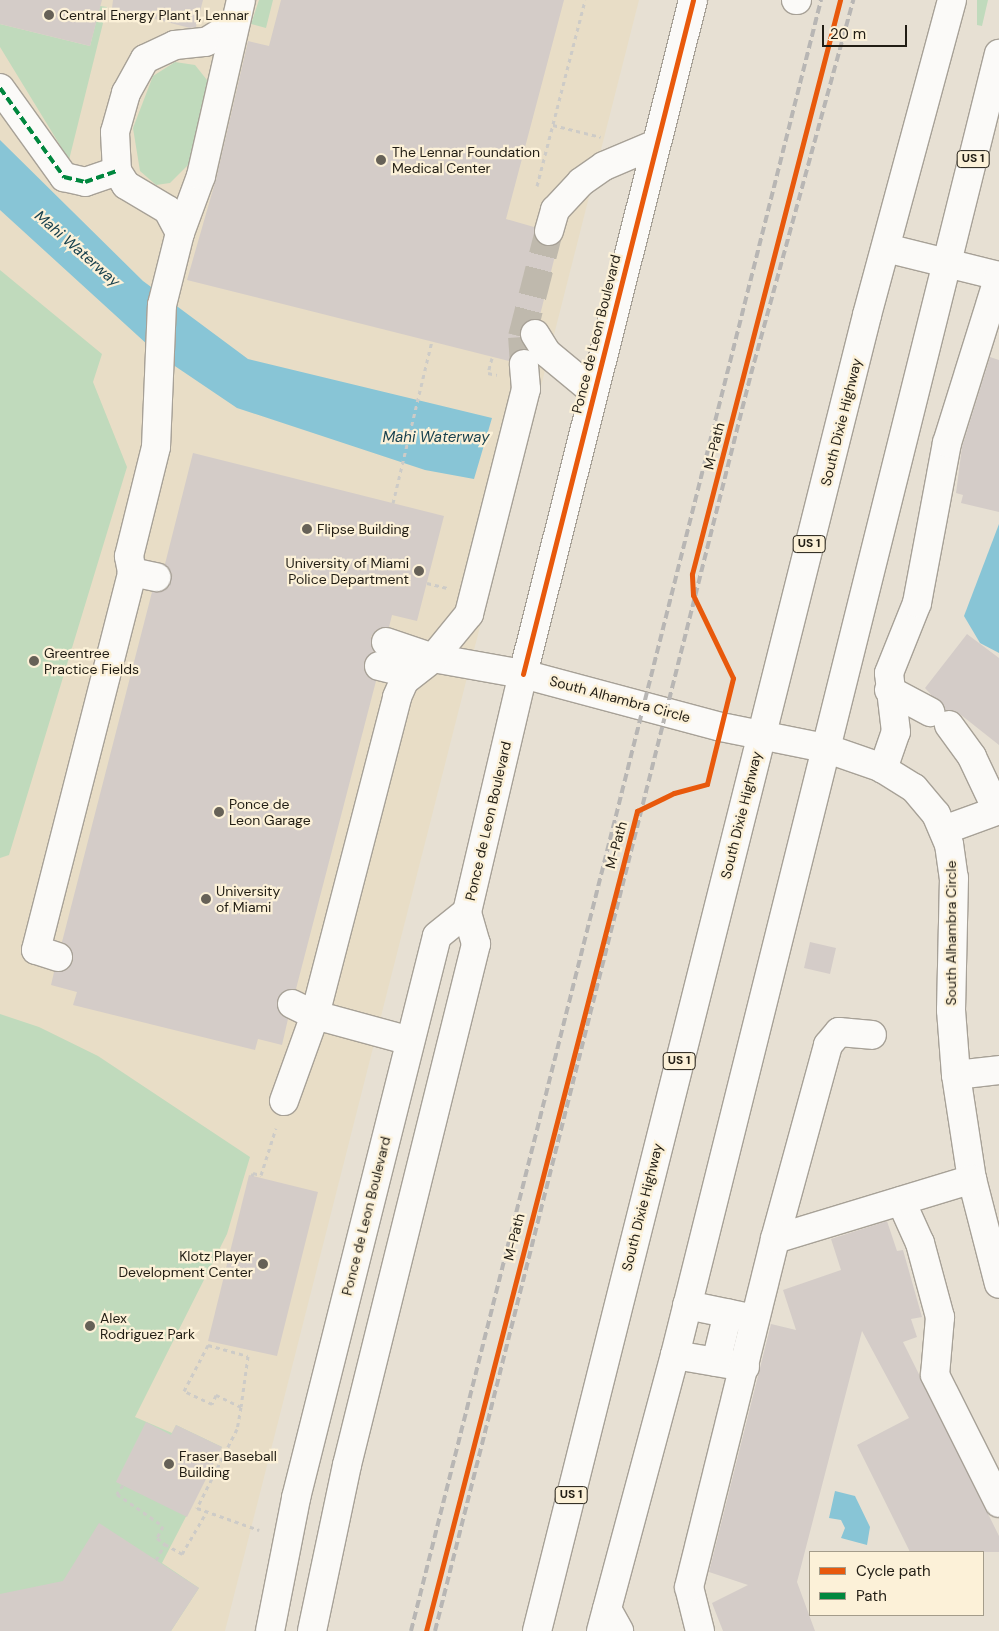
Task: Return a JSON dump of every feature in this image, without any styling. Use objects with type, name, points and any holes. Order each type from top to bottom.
[{"type":"main road","points":[[58,957],[36,950],[144,574],[129,556],[156,447],[160,388],[159,332],[170,271],[180,233],[201,176],[233,48],[233,26],[241,0]]},
{"type":"main road","name":"Ponce de Leon Boulevard","points":[[270,1631],[296,1498],[437,936],[467,912],[593,390],[693,0]]},
{"type":"main road","name":"South Dixie Highway","points":[[537,1631],[762,733],[886,248],[952,0]]},
{"type":"main road","points":[[180,233],[168,210],[153,199],[135,193],[117,171],[115,132],[134,73],[161,50],[190,46],[233,26]]},
{"type":"main road","points":[[190,46],[206,58],[224,84]]},
{"type":"main road","name":"US 1","points":[[609,1624],[999,54]]},
{"type":"main road","points":[[0,88],[64,177],[85,182],[117,171]]},
{"type":"main road","points":[[549,231],[555,210],[581,182],[604,166],[656,144]]},
{"type":"main road","points":[[153,199],[169,196],[201,176]]},
{"type":"main road","points":[[883,769],[896,732],[889,690],[889,674],[917,603],[947,443],[999,276],[886,248]]},
{"type":"main road","points":[[535,334],[546,353],[593,390]]},
{"type":"main road","points":[[284,1101],[298,1013],[397,697],[411,674],[433,658],[469,614],[526,389],[524,364]]},
{"type":"main road","name":"South Alhambra Circle","points":[[411,674],[383,654],[433,658],[523,674],[826,748],[883,769],[914,788],[944,830],[954,878],[951,1010],[956,1075],[972,1179],[999,1284]]},
{"type":"main road","points":[[889,690],[939,718],[972,757],[998,810],[944,830]]},
{"type":"main road","points":[[312,1631],[347,1465],[476,944],[467,912]]},
{"type":"main road","points":[[298,1013],[410,1041]]},
{"type":"main road","points":[[700,1631],[689,1587],[745,1367],[755,1319],[828,1045],[839,1032],[872,1034]]},
{"type":"main road","points":[[956,1075],[999,1070]]},
{"type":"main road","points":[[776,1239],[972,1179]]},
{"type":"main road","points":[[901,1201],[920,1243],[938,1308],[933,1364],[941,1394],[999,1503]]},
{"type":"main road","points":[[687,1305],[755,1319]]},
{"type":"main road","points":[[716,1362],[728,1313]]},
{"type":"main road","points":[[675,1355],[745,1367]]},
{"type":"main road","points":[[545,1601],[554,1631]]},
{"type":"path","points":[[534,197],[585,0]]},
{"type":"path","points":[[553,125],[610,139]]},
{"type":"path","points":[[393,503],[432,341]]},
{"type":"path","points":[[252,1176],[253,1172],[261,1175],[284,1101]]},
{"type":"path","points":[[241,1406],[216,1395],[212,1404],[184,1391],[208,1345],[248,1356],[241,1406],[237,1429],[197,1508],[206,1513],[259,1530]]},
{"type":"path","points":[[123,1485],[117,1494],[163,1526],[157,1538],[182,1554],[206,1513]]},
{"type":"path","points":[[156,1560],[165,1544]]},
{"type":"shaded area","name":"University of Miami","points":[[0,0],[639,0],[225,1631],[0,1631]]},
{"type":"green space","points":[[259,0],[273,0],[266,28],[251,24]]},
{"type":"green space","points":[[977,0],[988,0],[982,26],[977,25]]},
{"type":"green space","points":[[100,6],[107,7],[69,160],[0,47],[0,24],[90,46]]},
{"type":"green space","points":[[175,62],[195,65],[207,80],[208,91],[192,161],[170,183],[156,185],[140,171],[133,128],[153,76]]},
{"type":"green space","name":"Greentree Practice Fields","points":[[0,270],[102,354],[93,382],[127,467],[9,855],[0,858]]},
{"type":"green space","name":"Alex Rodriguez Park","points":[[0,1014],[39,1027],[98,1056],[250,1157],[227,1234],[135,1417],[172,1433],[176,1425],[222,1447],[162,1563],[199,1588],[171,1631],[0,1631]]},
{"type":"water","name":"Mahi Waterway","points":[[0,140],[143,281],[248,359],[492,418],[474,479],[425,470],[237,408],[160,356],[0,210]]},
{"type":"water","points":[[999,524],[999,653],[980,643],[964,616]]},
{"type":"water","points":[[835,1491],[855,1496],[870,1527],[867,1545],[841,1538],[845,1528],[841,1520],[829,1518]]},
{"type":"building","name":"Central Energy Plant 1, Lennar","points":[[0,0],[102,0],[90,46],[0,24]]},
{"type":"building","points":[[113,0],[203,0],[196,27],[190,28],[112,8]]},
{"type":"building","name":"The Lennar Foundation Medical Center","points":[[281,0],[564,0],[506,219],[534,227],[534,235],[544,246],[558,244],[539,319],[521,326],[519,335],[526,349],[515,351],[509,361],[187,280],[216,179],[248,41],[269,46]]},
{"type":"building","points":[[990,357],[999,360],[999,512],[961,503],[963,495],[956,493],[962,447]]},
{"type":"building","name":"Ponce de Leon Garage","points":[[193,453],[444,516],[417,621],[392,615],[389,627],[376,630],[371,637],[374,651],[364,662],[364,670],[376,681],[296,989],[284,991],[278,998],[279,1012],[288,1019],[282,1045],[258,1039],[255,1050],[73,1005],[77,992],[51,985],[54,972],[68,969],[73,961],[70,947],[62,942],[152,592],[161,592],[171,581],[165,564]]},
{"type":"building","points":[[967,634],[999,658],[999,745],[956,711],[945,710],[925,688]]},
{"type":"building","points":[[810,942],[836,948],[830,974],[804,968]]},
{"type":"building","name":"Klotz Player Development Center","points":[[249,1175],[318,1192],[277,1356],[208,1341]]},
{"type":"building","points":[[887,1221],[897,1251],[903,1250],[922,1317],[911,1319],[917,1337],[903,1342],[999,1536],[999,1552],[910,1551],[857,1445],[909,1418],[862,1331],[797,1582],[815,1631],[723,1631],[712,1603],[748,1585],[709,1572],[771,1324],[796,1330],[783,1290],[841,1270],[831,1239]]},
{"type":"building","name":"Fraser Baseball Building","points":[[146,1422],[171,1435],[176,1425],[222,1447],[187,1517],[116,1482]]},
{"type":"building","points":[[99,1523],[199,1588],[171,1631],[0,1631],[0,1594],[63,1581]]},
{"type":"tunnel","points":[[524,364],[522,337],[549,231]]},
{"type":"railway","points":[[411,1631],[821,0]]},
{"type":"railway","points":[[435,1631],[751,374],[853,0]]},
{"type":"marked path","points":[[0,88],[64,177],[85,182],[117,171]]},
{"type":"cycle path","points":[[523,674],[693,0]]},
{"type":"cycle path","name":"M-Path","points":[[426,1631],[637,811],[674,793],[707,784],[733,678],[693,595],[692,574],[840,0]]},
{"type":"place","name":"Central Energy Plant 1, Lennar","points":[[49,15]]},
{"type":"place","name":"The Lennar Foundation Medical Center","points":[[381,160]]},
{"type":"place","name":"Flipse Building","points":[[307,529]]},
{"type":"place","name":"University of Miami Police Department","points":[[419,571]]},
{"type":"place","name":"Greentree Practice Fields","points":[[34,661]]},
{"type":"place","name":"Ponce de Leon Garage","points":[[219,812]]},
{"type":"place","name":"University of Miami","points":[[206,899]]},
{"type":"place","name":"Klotz Player Development Center","points":[[263,1264]]},
{"type":"place","name":"Alex Rodriguez Park","points":[[90,1326]]},
{"type":"place","name":"Fraser Baseball Building","points":[[169,1464]]}]
